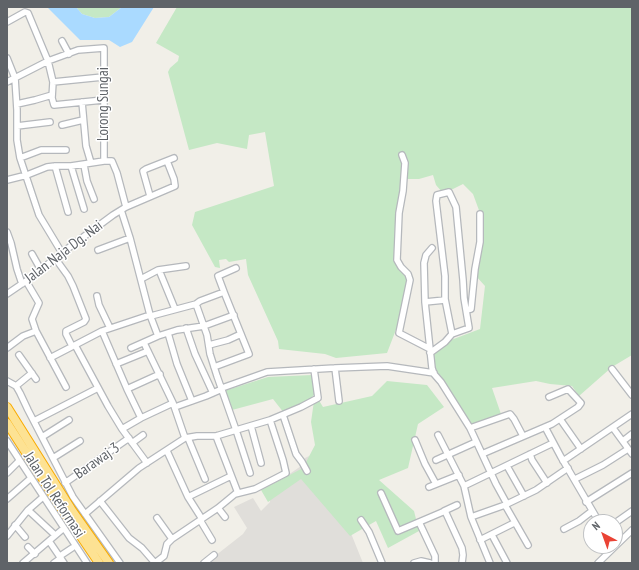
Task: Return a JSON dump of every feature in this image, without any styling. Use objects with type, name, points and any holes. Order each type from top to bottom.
[{"type":"highway","name":"Jalan Tol Reformasi","points":[[7,408],[71,509],[110,563]]},
{"type":"highway","name":"Jalan Tol Reformasi","points":[[7,423],[99,563]]},
{"type":"highway","points":[[61,507],[73,530],[94,563]]},
{"type":"street","points":[[7,22],[25,12],[28,13],[48,61],[53,82],[52,95],[54,105],[103,100]]},
{"type":"street","points":[[7,82],[48,61],[69,54],[62,41]]},
{"type":"street","name":"Lorong Sungai","points":[[69,54],[78,50],[104,48],[104,161]]},
{"type":"street","points":[[7,58],[15,78],[17,140],[20,158],[39,215],[62,253]]},
{"type":"street","points":[[53,82],[103,77]]},
{"type":"street","points":[[17,104],[52,95]]},
{"type":"street","points":[[82,102],[86,146],[91,163]]},
{"type":"street","points":[[62,125],[83,120]]},
{"type":"street","points":[[17,126],[50,122]]},
{"type":"street","points":[[20,158],[42,150],[66,150]]},
{"type":"street","points":[[402,156],[405,163],[403,191],[399,212],[397,260],[400,267],[408,274],[410,280],[399,332],[430,353]]},
{"type":"street","points":[[150,196],[143,171],[174,158]]},
{"type":"street","points":[[7,180],[26,176],[47,167],[84,165],[104,161],[113,162],[118,173],[123,208],[130,238],[151,316],[158,336]]},
{"type":"street","name":"Jalan Naja Dg. Nai","points":[[7,294],[24,283],[55,258],[123,208],[175,186],[167,161]]},
{"type":"street","points":[[84,165],[87,181],[94,198]]},
{"type":"street","points":[[55,166],[68,212]]},
{"type":"street","points":[[71,166],[84,209]]},
{"type":"street","points":[[430,353],[445,342],[452,334],[469,328],[463,296],[463,280],[455,203],[450,192],[437,195],[445,281],[445,300],[452,334]]},
{"type":"street","points":[[466,310],[471,310],[474,272],[480,242],[480,214]]},
{"type":"street","points":[[7,232],[11,243],[16,269],[24,283],[39,303],[32,319],[36,331],[66,387]]},
{"type":"street","points":[[98,250],[130,238]]},
{"type":"street","points":[[432,248],[424,263],[425,302],[430,353],[434,373],[470,428],[514,523],[528,545]]},
{"type":"street","points":[[32,254],[41,270]]},
{"type":"street","points":[[55,258],[68,276],[86,319],[84,322],[66,331],[66,334],[74,345],[122,429],[147,463]]},
{"type":"street","points":[[141,279],[159,270],[186,266]]},
{"type":"street","points":[[214,367],[249,355],[218,276],[236,268]]},
{"type":"street","points":[[159,270],[175,310]]},
{"type":"street","points":[[50,358],[102,331],[196,304],[224,292]]},
{"type":"street","points":[[97,296],[99,305],[110,328]]},
{"type":"street","points":[[425,302],[445,300]]},
{"type":"street","points":[[196,304],[204,326],[214,367],[250,473]]},
{"type":"street","points":[[132,348],[158,336],[186,328],[204,326],[234,315]]},
{"type":"street","points":[[186,328],[195,354],[213,393]]},
{"type":"street","points":[[7,348],[23,336],[36,331]]},
{"type":"street","points":[[102,331],[141,418]]},
{"type":"street","points":[[168,333],[177,364],[192,401]]},
{"type":"street","points":[[209,345],[228,340],[241,334]]},
{"type":"street","points":[[144,343],[160,374],[205,478]]},
{"type":"street","points":[[116,364],[148,350]]},
{"type":"street","points":[[19,355],[36,379]]},
{"type":"street","points":[[122,429],[141,418],[174,405],[192,401],[222,388],[267,372],[387,366],[434,373]]},
{"type":"street","points":[[335,368],[339,400]]},
{"type":"street","points":[[85,514],[133,473],[187,438],[216,436],[251,426],[283,415],[318,398],[314,369]]},
{"type":"street","points":[[612,369],[632,395]]},
{"type":"street","points":[[16,386],[32,373]]},
{"type":"street","points":[[127,389],[160,374]]},
{"type":"street","points":[[7,380],[16,386],[20,393],[65,483],[120,563]]},
{"type":"street","points":[[34,422],[98,388]]},
{"type":"street","points":[[482,454],[560,420],[578,407],[581,403],[568,389],[550,397]]},
{"type":"street","points":[[470,428],[510,414],[522,436]]},
{"type":"street","points":[[563,461],[632,414]]},
{"type":"street","points":[[283,415],[296,454],[307,471]]},
{"type":"street","points":[[42,436],[69,420]]},
{"type":"street","points":[[100,501],[129,538],[142,548],[155,563],[164,556],[167,544],[172,539],[218,508],[230,498],[238,493],[255,489],[286,474],[270,420]]},
{"type":"street","points":[[560,420],[581,449]]},
{"type":"street","points":[[251,426],[261,463]]},
{"type":"street","points":[[545,427],[594,514]]},
{"type":"street","points":[[574,479],[630,452],[613,428]]},
{"type":"street","points":[[623,441],[632,434]]},
{"type":"street","name":"Barawaj 3","points":[[65,483],[131,440],[143,435]]},
{"type":"street","points":[[438,435],[464,486],[471,517],[490,563]]},
{"type":"street","points":[[216,436],[238,493]]},
{"type":"street","points":[[415,440],[425,464],[436,484]]},
{"type":"street","points":[[7,441],[87,563]]},
{"type":"street","points":[[53,458],[80,441]]},
{"type":"street","points":[[436,460],[476,442]]},
{"type":"street","points":[[464,486],[553,443]]},
{"type":"street","points":[[167,450],[188,497],[212,540]]},
{"type":"street","points":[[530,454],[532,460],[547,484]]},
{"type":"street","points":[[7,473],[19,461]]},
{"type":"street","points":[[507,466],[524,496]]},
{"type":"street","points":[[471,517],[506,505],[524,496],[547,484],[568,468]]},
{"type":"street","points":[[586,502],[632,472]]},
{"type":"street","points":[[429,487],[459,475]]},
{"type":"street","points":[[188,497],[231,476]]},
{"type":"street","points":[[7,499],[31,478]]},
{"type":"street","points":[[381,492],[398,531],[457,505]]},
{"type":"street","points":[[7,536],[28,510],[43,497]]},
{"type":"street","points":[[218,508],[225,517]]},
{"type":"street","points":[[28,510],[55,535]]},
{"type":"street","points":[[444,511],[462,548],[462,563]]},
{"type":"street","points":[[564,529],[579,521],[592,511]]},
{"type":"street","points":[[623,517],[632,511]]},
{"type":"street","points":[[157,518],[172,539]]},
{"type":"street","points":[[361,520],[369,532],[382,563]]},
{"type":"street","points":[[419,522],[435,556],[435,563]]},
{"type":"street","points":[[480,540],[514,523]]},
{"type":"street","points":[[7,525],[14,527],[25,537]]},
{"type":"street","points":[[23,563],[64,528]]},
{"type":"street","points":[[623,538],[632,530]]},
{"type":"street","points":[[492,535],[507,563]]},
{"type":"street","points":[[49,541],[62,559]]},
{"type":"street","points":[[28,547],[35,554]]},
{"type":"street","points":[[54,563],[62,559],[72,548]]},
{"type":"street","points":[[598,563],[607,554]]},
{"type":"street","points":[[204,563],[214,555]]},
{"type":"street","points":[[414,563],[421,561],[430,563]]},
{"type":"shaded area","points":[[336,443],[348,526],[363,563],[206,563],[243,534],[247,528],[234,507],[253,498],[261,511],[270,502],[268,489],[301,466],[305,458]]},
{"type":"green space","points":[[76,7],[122,7],[109,17],[95,18],[82,14]]},
{"type":"green space","points":[[177,7],[632,7],[632,355],[612,367],[579,396],[572,386],[536,381],[492,388],[501,414],[471,426],[441,376],[435,371],[432,352],[451,340],[480,329],[485,286],[475,275],[480,213],[473,194],[463,184],[449,191],[442,192],[436,185],[433,175],[419,179],[404,179],[395,252],[398,268],[408,280],[408,287],[397,327],[387,353],[336,358],[325,354],[279,349],[278,341],[248,275],[246,259],[229,262],[226,259],[219,260],[220,268],[215,267],[192,225],[195,212],[274,186],[265,132],[249,135],[247,149],[217,143],[189,150],[168,72],[170,68],[178,61],[179,56],[156,43]]},
{"type":"green space","points":[[312,375],[315,394],[300,409],[284,413],[273,399],[232,410],[224,391],[268,377]]},
{"type":"green space","points":[[387,381],[427,385],[444,407],[418,424],[408,468],[379,480],[414,511],[419,531],[388,548],[376,521],[350,536],[301,479],[268,502],[261,490],[303,468],[315,445],[311,422],[315,394],[323,407],[372,396]]},
{"type":"water","points":[[47,7],[76,7],[82,14],[95,18],[109,17],[122,7],[154,7],[132,42],[120,47],[109,40],[80,40]]}]
